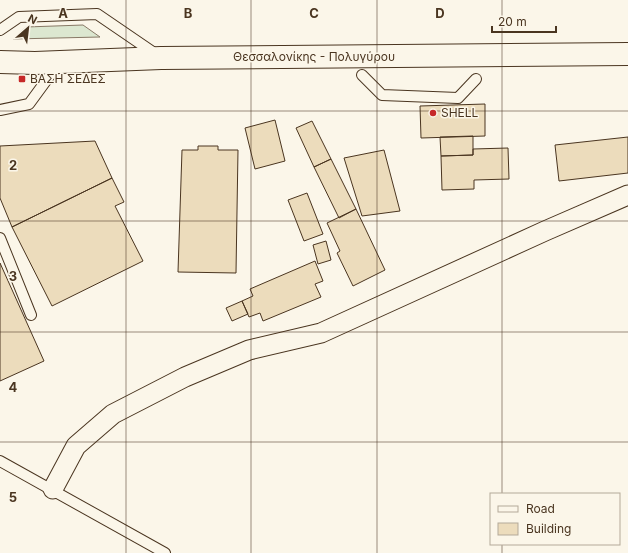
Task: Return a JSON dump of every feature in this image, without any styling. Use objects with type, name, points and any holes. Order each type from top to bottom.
[{"type":"main road","name":"Θεσσαλονίκης - Πολυγύρου","points":[[0,62],[60,62],[161,58],[628,54]]},
{"type":"street","points":[[53,489],[76,446],[113,414],[184,377],[249,350],[321,333],[628,195]]},
{"type":"lane","points":[[0,30],[19,17],[97,14],[161,58]]},
{"type":"lane","points":[[0,110],[29,104],[60,62]]},
{"type":"lane","points":[[362,76],[382,95],[458,98],[476,79]]},
{"type":"lane","points":[[0,238],[31,315]]},
{"type":"lane","points":[[0,461],[53,489],[165,553]]},
{"type":"green space","points":[[83,25],[100,37],[13,39],[26,27]]},
{"type":"building","points":[[485,104],[485,136],[421,138],[420,106]]},
{"type":"building","points":[[275,120],[285,161],[255,169],[245,128]]},
{"type":"building","points":[[312,121],[331,159],[314,167],[296,128]]},
{"type":"building","points":[[473,136],[473,155],[441,156],[440,137]]},
{"type":"building","points":[[628,137],[628,173],[559,181],[555,145]]},
{"type":"building","points":[[95,141],[112,178],[12,227],[0,198],[0,146]]},
{"type":"building","points":[[198,146],[218,146],[218,150],[238,150],[236,273],[178,272],[182,150],[198,150]]},
{"type":"building","points":[[508,148],[509,179],[474,180],[474,189],[442,190],[441,156],[473,155],[473,149]]},
{"type":"building","points":[[384,150],[400,211],[362,216],[344,158]]},
{"type":"building","points":[[331,159],[356,209],[339,218],[314,167]]},
{"type":"building","points":[[112,178],[124,202],[115,206],[143,261],[52,306],[12,227]]},
{"type":"building","points":[[307,193],[323,234],[304,241],[288,200]]},
{"type":"building","points":[[356,209],[385,270],[353,286],[337,253],[340,251],[327,223]]},
{"type":"building","points":[[326,241],[331,260],[318,264],[313,245]]},
{"type":"building","points":[[315,261],[323,281],[315,284],[321,297],[263,321],[260,313],[249,317],[242,301],[253,296],[250,289]]},
{"type":"building","points":[[0,263],[44,361],[0,381]]},
{"type":"building","points":[[242,301],[248,314],[232,321],[226,308]]},
{"type":"place","name":"ΒΑΣΗ ΣΕΔΕΣ","points":[[22,79]]},
{"type":"place","name":"SHELL","points":[[433,113]]}]
